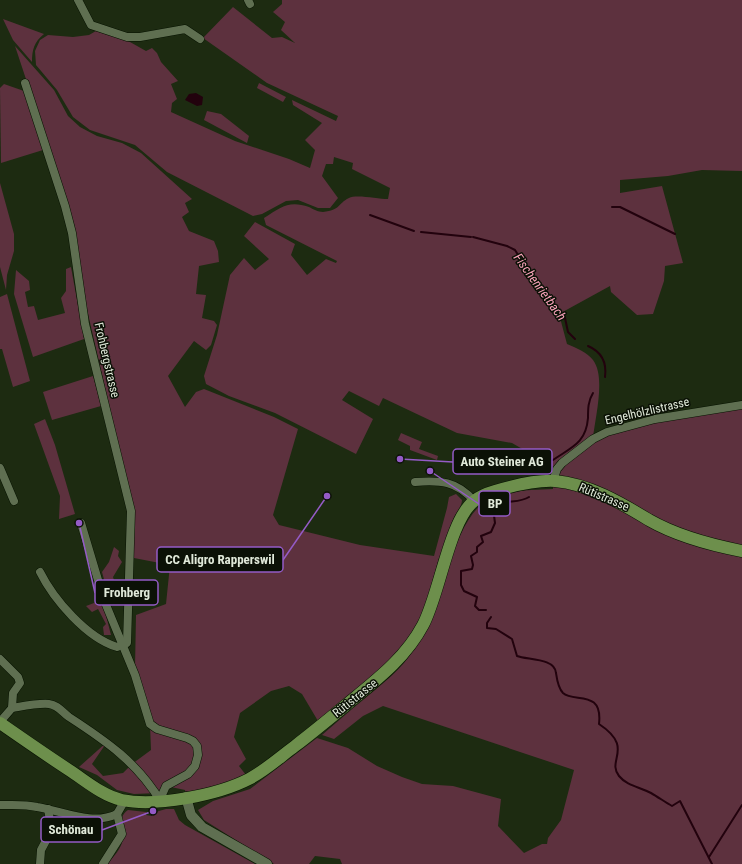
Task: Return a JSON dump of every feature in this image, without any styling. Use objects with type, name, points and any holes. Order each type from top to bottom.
[{"type":"main road","name":"Rütistrasse","points":[[0,722],[109,796],[141,803],[162,802],[186,797],[228,787],[249,779],[261,772],[314,732],[384,674],[403,655],[423,624],[433,603],[459,521],[474,501],[496,491],[553,481],[586,488],[639,512],[650,520],[688,536],[742,551]]},
{"type":"main road","name":"Rütistrasse","points":[[639,512],[652,514],[710,538],[742,545]]},
{"type":"street","points":[[81,1],[91,25],[102,30],[132,37],[185,29],[200,39]]},
{"type":"street","name":"Frohbergstrasse","points":[[25,83],[65,206],[72,233],[85,324],[131,511],[127,643],[122,645]]},
{"type":"street","name":"Engelhölzlistrasse","points":[[553,481],[557,469],[562,464],[593,439],[607,432],[674,416],[742,405]]},
{"type":"street","points":[[0,468],[14,501]]},
{"type":"street","points":[[415,482],[435,481],[458,486],[463,489],[474,501]]},
{"type":"street","points":[[81,523],[97,577],[122,645],[135,675],[150,724],[157,729],[193,741],[197,746],[198,755],[195,766],[188,774],[166,786],[162,795],[162,802]]},
{"type":"street","points":[[40,572],[47,586],[59,602],[91,633],[111,645],[117,647],[122,645]]},
{"type":"street","points":[[0,659],[20,680],[14,693],[12,708],[0,722]]},
{"type":"street","points":[[12,708],[49,704],[58,707],[68,716],[107,742],[122,755],[139,771],[162,802]]},
{"type":"street","points":[[186,797],[191,815],[202,827],[267,864]]},
{"type":"street","points":[[103,864],[122,834],[117,814],[125,800]]},
{"type":"street","points":[[0,806],[21,805],[97,819],[117,814]]},
{"type":"street","points":[[40,864],[41,850],[49,835],[51,826],[48,809]]},
{"type":"shaded area","points":[[282,0],[742,0],[742,171],[702,170],[668,176],[620,180],[620,193],[662,186],[683,263],[665,266],[664,281],[653,314],[637,315],[611,292],[610,286],[559,314],[567,344],[588,355],[597,367],[599,377],[599,398],[593,438],[607,432],[742,405],[742,864],[342,864],[340,859],[315,856],[309,864],[274,864],[204,820],[198,810],[213,801],[250,789],[317,738],[348,748],[377,766],[422,784],[453,786],[501,799],[498,826],[524,853],[542,844],[547,844],[548,838],[561,820],[574,770],[383,706],[363,716],[334,739],[322,735],[389,678],[411,654],[429,623],[456,544],[474,512],[485,502],[501,495],[518,491],[553,489],[553,481],[557,469],[512,443],[457,433],[383,398],[379,406],[349,391],[342,400],[373,419],[356,454],[275,413],[229,396],[206,384],[204,376],[217,335],[230,275],[244,258],[255,270],[269,259],[244,236],[255,222],[295,244],[291,255],[307,275],[326,259],[336,263],[337,261],[266,225],[264,218],[280,208],[296,204],[323,212],[333,210],[345,200],[352,197],[388,199],[390,188],[352,169],[353,163],[334,157],[333,164],[326,164],[322,176],[338,198],[330,208],[318,208],[298,200],[286,201],[262,214],[253,216],[167,172],[135,145],[90,130],[73,117],[57,90],[36,65],[35,51],[40,40],[48,35],[73,37],[89,35],[96,31],[130,42],[146,51],[152,48],[157,53],[161,62],[178,81],[171,84],[177,99],[172,103],[171,112],[235,141],[289,159],[310,168],[315,150],[305,140],[322,123],[293,105],[292,100],[336,121],[338,116],[267,83],[203,38],[233,7],[272,38],[282,37],[295,43],[281,30],[285,22],[273,12],[282,4]]},
{"type":"shaded area","points":[[3,19],[44,34],[34,46],[32,62],[13,40]]},
{"type":"shaded area","points":[[15,46],[54,90],[68,116],[80,127],[97,136],[122,143],[141,153],[192,199],[185,203],[189,212],[182,217],[189,231],[214,241],[218,251],[219,262],[199,266],[196,294],[206,295],[202,318],[214,321],[217,325],[211,345],[206,350],[194,341],[168,376],[185,407],[196,392],[204,389],[274,417],[298,429],[273,515],[279,525],[360,545],[434,556],[449,497],[456,494],[462,500],[450,527],[442,558],[439,558],[422,618],[392,661],[318,721],[302,694],[289,686],[271,691],[240,713],[234,737],[246,759],[239,766],[249,779],[186,797],[185,790],[166,786],[159,793],[134,794],[117,790],[97,775],[79,767],[107,742],[92,764],[103,776],[123,773],[132,764],[151,750],[150,724],[135,668],[136,615],[166,604],[170,565],[134,558],[134,513],[83,292],[74,224]]},
{"type":"shaded area","points":[[259,83],[286,97],[283,102],[257,88]]},
{"type":"shaded area","points":[[4,84],[24,91],[43,150],[1,163],[0,88]]},
{"type":"shaded area","points":[[196,93],[203,97],[202,105],[197,106],[185,100],[189,94]]},
{"type":"shaded area","points":[[207,111],[221,114],[249,136],[247,143],[204,120]]},
{"type":"shaded area","points":[[0,183],[14,234],[14,251],[7,275],[6,290],[0,267]]},
{"type":"shaded area","points":[[71,267],[84,339],[33,357],[14,294],[16,270],[29,281],[30,290],[25,292],[28,307],[34,306],[38,320],[65,313],[61,298],[66,291],[66,269]]},
{"type":"shaded area","points":[[7,294],[30,381],[13,387],[2,349],[0,349],[0,297]]},
{"type":"shaded area","points":[[93,376],[101,406],[52,420],[43,392]]},
{"type":"shaded area","points":[[45,419],[55,445],[75,514],[59,519],[60,496],[34,424]]},
{"type":"shaded area","points":[[401,433],[422,442],[419,449],[438,456],[437,460],[410,450],[410,446],[398,440]]},
{"type":"shaded area","points":[[114,547],[119,551],[118,556],[122,562],[113,577],[118,593],[115,603],[110,601],[102,572],[109,562]]},
{"type":"shaded area","points":[[102,600],[111,635],[104,635],[103,627],[106,624],[98,609],[92,612],[86,606]]},
{"type":"shaded area","points":[[166,809],[174,809],[179,820],[185,825],[255,864],[108,864],[122,842],[121,820],[124,813],[128,810],[146,812],[146,815],[152,816],[152,813]]},
{"type":"waterway","points":[[612,207],[620,207],[675,234]]},
{"type":"waterway","points":[[370,215],[414,231]]},
{"type":"waterway","name":"Fischenrietbach","points":[[421,232],[471,237]]},
{"type":"waterway","name":"Fischenrietbach","points":[[473,237],[507,246],[515,250],[531,276],[565,318],[568,332],[575,339]]},
{"type":"waterway","name":"Fischenrietbach","points":[[588,346],[600,354],[604,362],[605,377]]},
{"type":"waterway","name":"Fischenrietbach","points":[[553,460],[572,448],[581,439],[587,426],[590,399],[593,393]]},
{"type":"waterway","points":[[486,610],[479,610],[475,606],[477,597],[464,591],[461,585],[461,571],[472,569],[473,565],[471,556],[477,552],[477,547],[483,542],[481,536],[491,532],[495,523],[493,508],[501,503],[529,497]]},
{"type":"waterway","points":[[491,617],[487,623],[487,628],[496,629],[512,639],[517,656],[540,660],[551,665],[554,668],[557,681],[563,693],[568,696],[587,699],[592,701],[597,706],[599,713],[599,724],[610,732],[618,747],[615,764],[619,776],[626,782],[651,793],[672,806],[680,801],[712,864]]},
{"type":"waterway","points":[[709,857],[742,805]]},
{"type":"place","name":"Auto Steiner AG","points":[[400,459]]},
{"type":"place","name":"BP","points":[[430,471]]},
{"type":"place","name":"CC Aligro Rapperswil","points":[[327,496]]},
{"type":"place","name":"Frohberg","points":[[79,523]]},
{"type":"place","name":"Schönau","points":[[153,811]]}]
